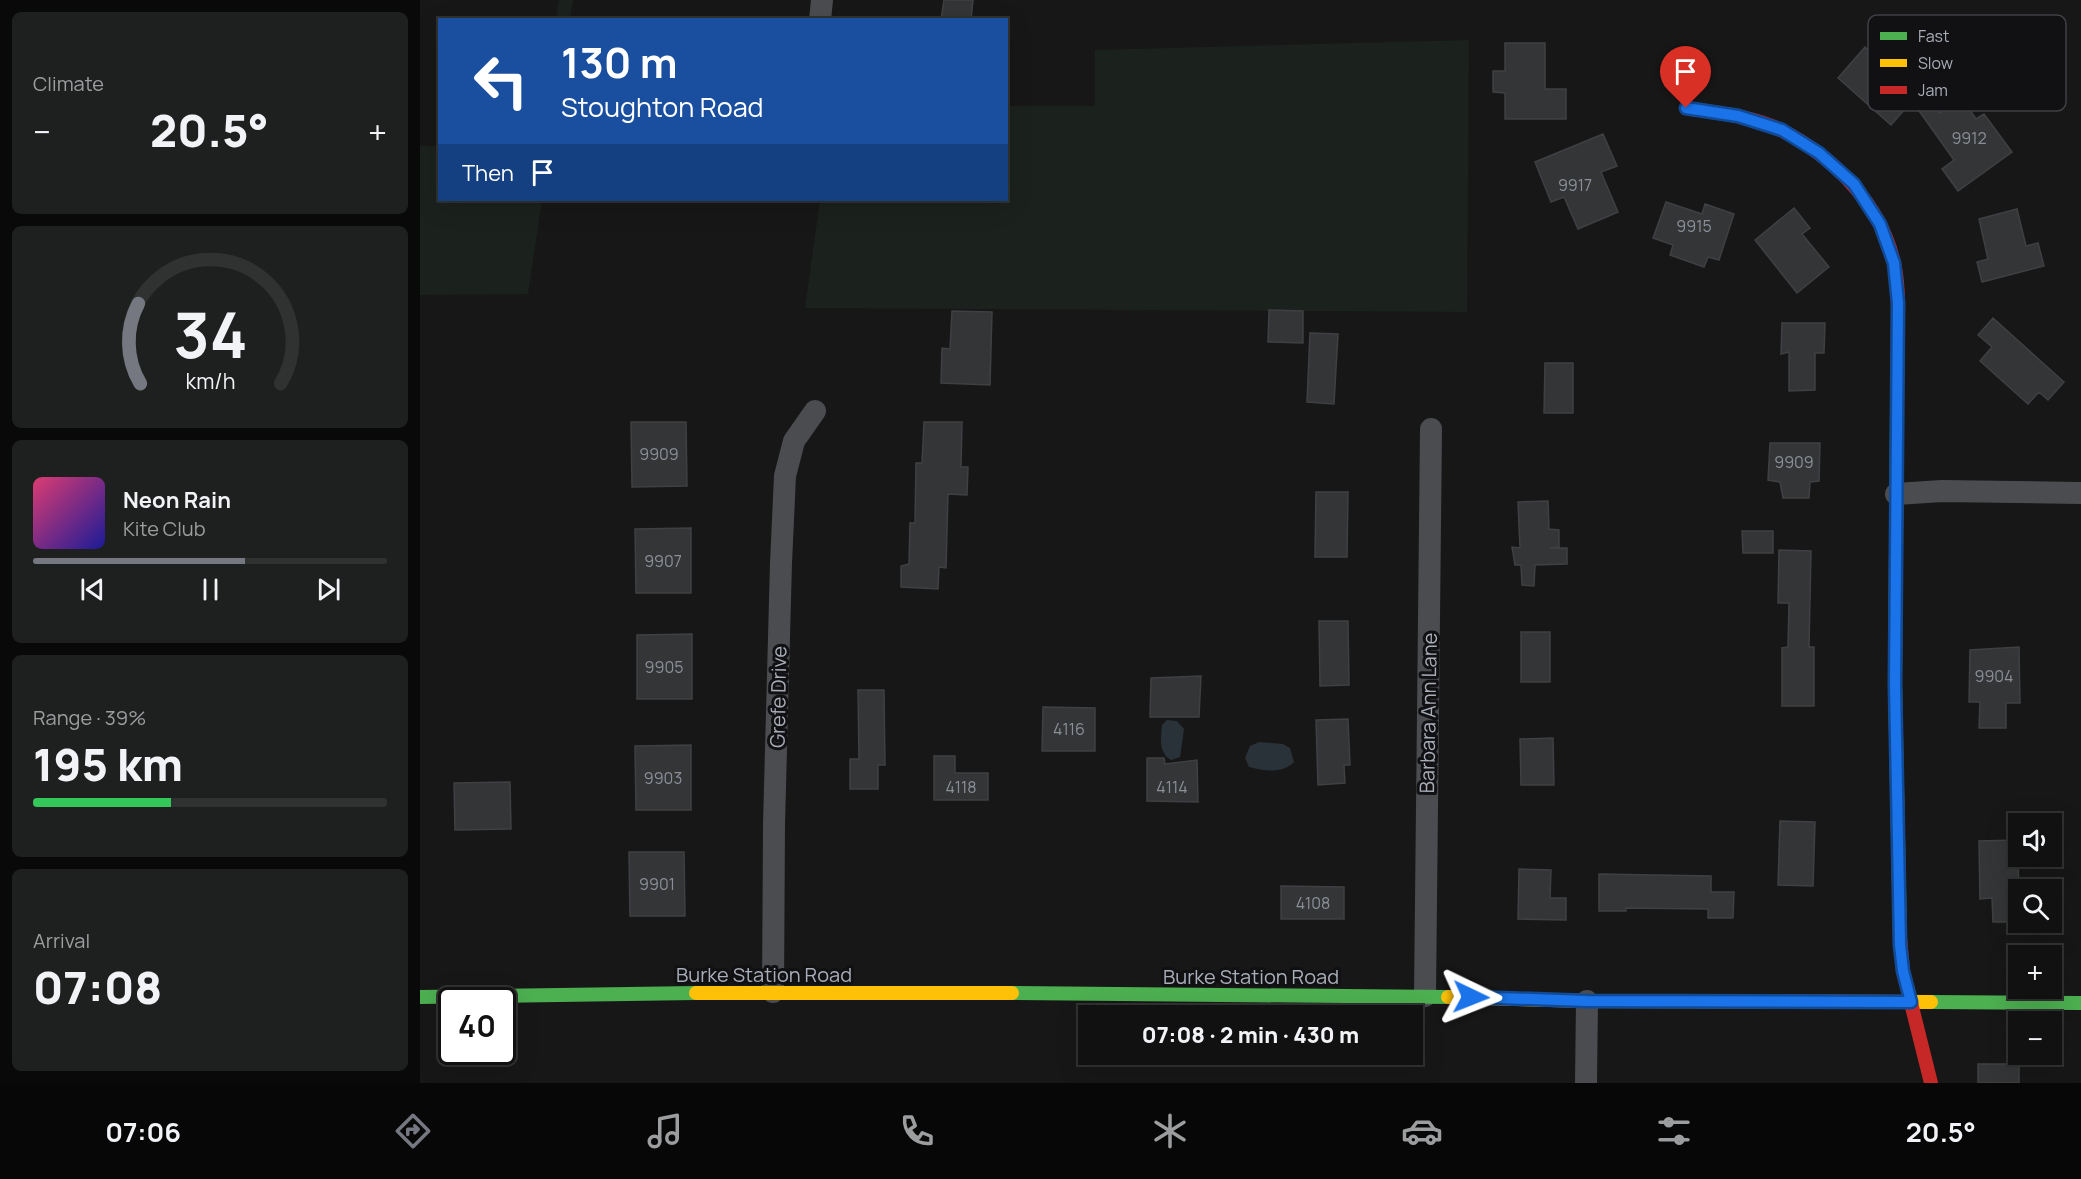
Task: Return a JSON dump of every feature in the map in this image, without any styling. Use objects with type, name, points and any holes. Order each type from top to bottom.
[{"type":"street","points":[[820,18],[822,0]]},
{"type":"street","points":[[1686,108],[1738,116],[1782,130],[1819,153],[1854,184],[1880,224],[1894,263],[1898,303],[1895,685],[1900,945],[1903,971],[1931,1083]]},
{"type":"street","name":"Grefe Drive","points":[[773,992],[774,824],[785,476],[794,441],[815,411]]},
{"type":"street","name":"Barbara Ann Lane","points":[[1425,996],[1431,429]]},
{"type":"street","points":[[1896,494],[1942,491],[2081,493]]},
{"type":"street","name":"Burke Station Road","points":[[420,997],[773,992],[1425,996],[1587,1001],[2081,1003]]},
{"type":"street","points":[[1586,1083],[1587,1001]]},
{"type":"shaded area","points":[[559,0],[573,0],[570,18],[556,18]]},
{"type":"shaded area","points":[[1469,40],[1467,312],[805,308],[820,201],[1008,201],[1008,106],[1095,106],[1095,50]]},
{"type":"shaded area","points":[[420,146],[438,146],[438,201],[542,201],[528,294],[420,295]]},
{"type":"shaded area","points":[[1167,720],[1177,721],[1184,729],[1180,757],[1171,760],[1164,753],[1161,745],[1162,725]]},
{"type":"shaded area","points":[[1259,742],[1283,744],[1290,748],[1294,762],[1278,770],[1249,767],[1245,758],[1250,746]]},
{"type":"building","points":[[944,0],[973,0],[971,18],[941,18]]},
{"type":"building","points":[[1505,43],[1545,43],[1545,89],[1566,89],[1566,119],[1505,119],[1505,93],[1493,92],[1493,71],[1505,71]]},
{"type":"building","points":[[1865,47],[1868,50],[1868,105],[1838,78]]},
{"type":"building","points":[[1875,111],[1903,111],[1891,125]]},
{"type":"building","points":[[1919,111],[1940,113],[1943,111],[1971,111],[1976,119],[1984,114],[2012,152],[1958,191],[1942,169],[1954,160]]},
{"type":"building","points":[[1603,134],[1617,166],[1601,172],[1618,212],[1578,229],[1564,197],[1551,202],[1535,162]]},
{"type":"building","points":[[1666,202],[1702,214],[1705,204],[1734,214],[1719,260],[1708,257],[1704,267],[1670,255],[1673,245],[1653,238]]},
{"type":"building","points":[[1794,208],[1810,228],[1802,234],[1829,267],[1797,293],[1755,240]]},
{"type":"building","points":[[2017,209],[2026,246],[2038,243],[2044,266],[1982,282],[1977,262],[1988,259],[1979,219]]},
{"type":"building","points":[[1269,310],[1303,311],[1303,343],[1268,342]]},
{"type":"building","points":[[952,311],[992,312],[990,385],[941,383],[942,348],[950,349]]},
{"type":"building","points":[[1993,318],[2064,382],[2048,400],[2039,392],[2028,404],[1980,361],[1992,347],[1978,335]]},
{"type":"building","points":[[1782,323],[1825,323],[1824,353],[1815,353],[1815,390],[1789,391],[1789,352],[1781,354]]},
{"type":"building","points":[[1310,333],[1338,334],[1334,404],[1307,402]]},
{"type":"building","points":[[1545,363],[1573,363],[1573,413],[1544,413]]},
{"type":"building","points":[[631,422],[686,422],[687,486],[632,487]]},
{"type":"building","points":[[924,422],[962,422],[961,467],[968,467],[967,495],[948,494],[946,568],[939,567],[938,589],[901,587],[901,566],[909,564],[910,523],[915,523],[916,463],[922,463]]},
{"type":"building","points":[[1770,443],[1820,443],[1819,481],[1810,482],[1809,498],[1783,498],[1780,482],[1768,480]]},
{"type":"building","points":[[1316,492],[1348,492],[1347,557],[1315,557]]},
{"type":"building","points":[[1548,501],[1549,529],[1559,530],[1559,547],[1549,548],[1567,548],[1567,564],[1535,565],[1534,586],[1522,585],[1521,565],[1515,565],[1512,547],[1520,548],[1518,502]]},
{"type":"building","points":[[691,528],[691,593],[636,593],[635,529]]},
{"type":"building","points":[[1742,531],[1773,531],[1773,553],[1743,553]]},
{"type":"building","points":[[1779,550],[1811,551],[1809,647],[1814,647],[1814,706],[1782,706],[1782,648],[1788,647],[1789,603],[1778,603]]},
{"type":"building","points":[[1319,621],[1348,621],[1349,685],[1320,686]]},
{"type":"building","points":[[1521,632],[1550,632],[1550,682],[1521,682]]},
{"type":"building","points":[[692,634],[692,699],[637,699],[637,635]]},
{"type":"building","points":[[2019,647],[2020,703],[2006,703],[2006,728],[1979,728],[1980,702],[1969,702],[1970,650]]},
{"type":"building","points":[[1201,676],[1199,717],[1150,717],[1151,678]]},
{"type":"building","points":[[858,690],[884,690],[885,765],[878,765],[878,789],[850,789],[850,759],[859,759]]},
{"type":"building","points":[[1043,707],[1095,708],[1095,751],[1042,751]]},
{"type":"building","points":[[1348,719],[1350,765],[1344,765],[1345,783],[1318,785],[1316,720]]},
{"type":"building","points":[[1553,738],[1554,785],[1521,785],[1520,739]]},
{"type":"building","points":[[691,745],[691,810],[636,810],[635,746]]},
{"type":"building","points":[[934,756],[955,756],[955,773],[988,773],[988,800],[934,800]]},
{"type":"building","points":[[1147,758],[1164,758],[1165,764],[1197,760],[1198,802],[1147,801]]},
{"type":"building","points":[[510,782],[511,829],[455,830],[454,783]]},
{"type":"building","points":[[1780,821],[1815,822],[1813,886],[1778,885]]},
{"type":"building","points":[[2008,840],[2008,867],[2018,867],[2018,879],[2008,879],[2008,922],[1993,922],[1992,898],[1980,899],[1979,841]]},
{"type":"building","points":[[629,852],[684,852],[685,916],[630,916]]},
{"type":"building","points":[[1519,869],[1551,870],[1550,898],[1566,898],[1566,920],[1518,919]]},
{"type":"building","points":[[1599,874],[1711,876],[1711,892],[1734,892],[1733,918],[1708,918],[1708,909],[1626,908],[1626,911],[1599,911]]},
{"type":"building","points":[[1281,886],[1344,887],[1344,919],[1281,919]]},
{"type":"building","points":[[1978,1064],[2019,1065],[2019,1083],[1978,1083]]},
{"type":"traffic: fast","points":[[1897,413],[1895,685],[1900,937]]},
{"type":"traffic: fast","points":[[420,997],[696,993]]},
{"type":"traffic: fast","points":[[1012,993],[1448,997]]},
{"type":"traffic: fast","points":[[1931,1002],[2081,1003]]},
{"type":"traffic: slow","points":[[696,993],[1012,993]]},
{"type":"traffic: slow","points":[[1448,997],[1587,1001],[1931,1002]]},
{"type":"traffic: jam","points":[[1686,108],[1748,118],[1783,131],[1838,169],[1867,203],[1888,242],[1896,271],[1897,413]]},
{"type":"traffic: jam","points":[[1900,937],[1903,971],[1931,1083]]},
{"type":"route","points":[[1471,997],[1587,1001],[1911,1002],[1903,971],[1900,945],[1895,685],[1898,303],[1894,263],[1880,224],[1854,184],[1819,153],[1782,130],[1738,116],[1686,108]]}]
